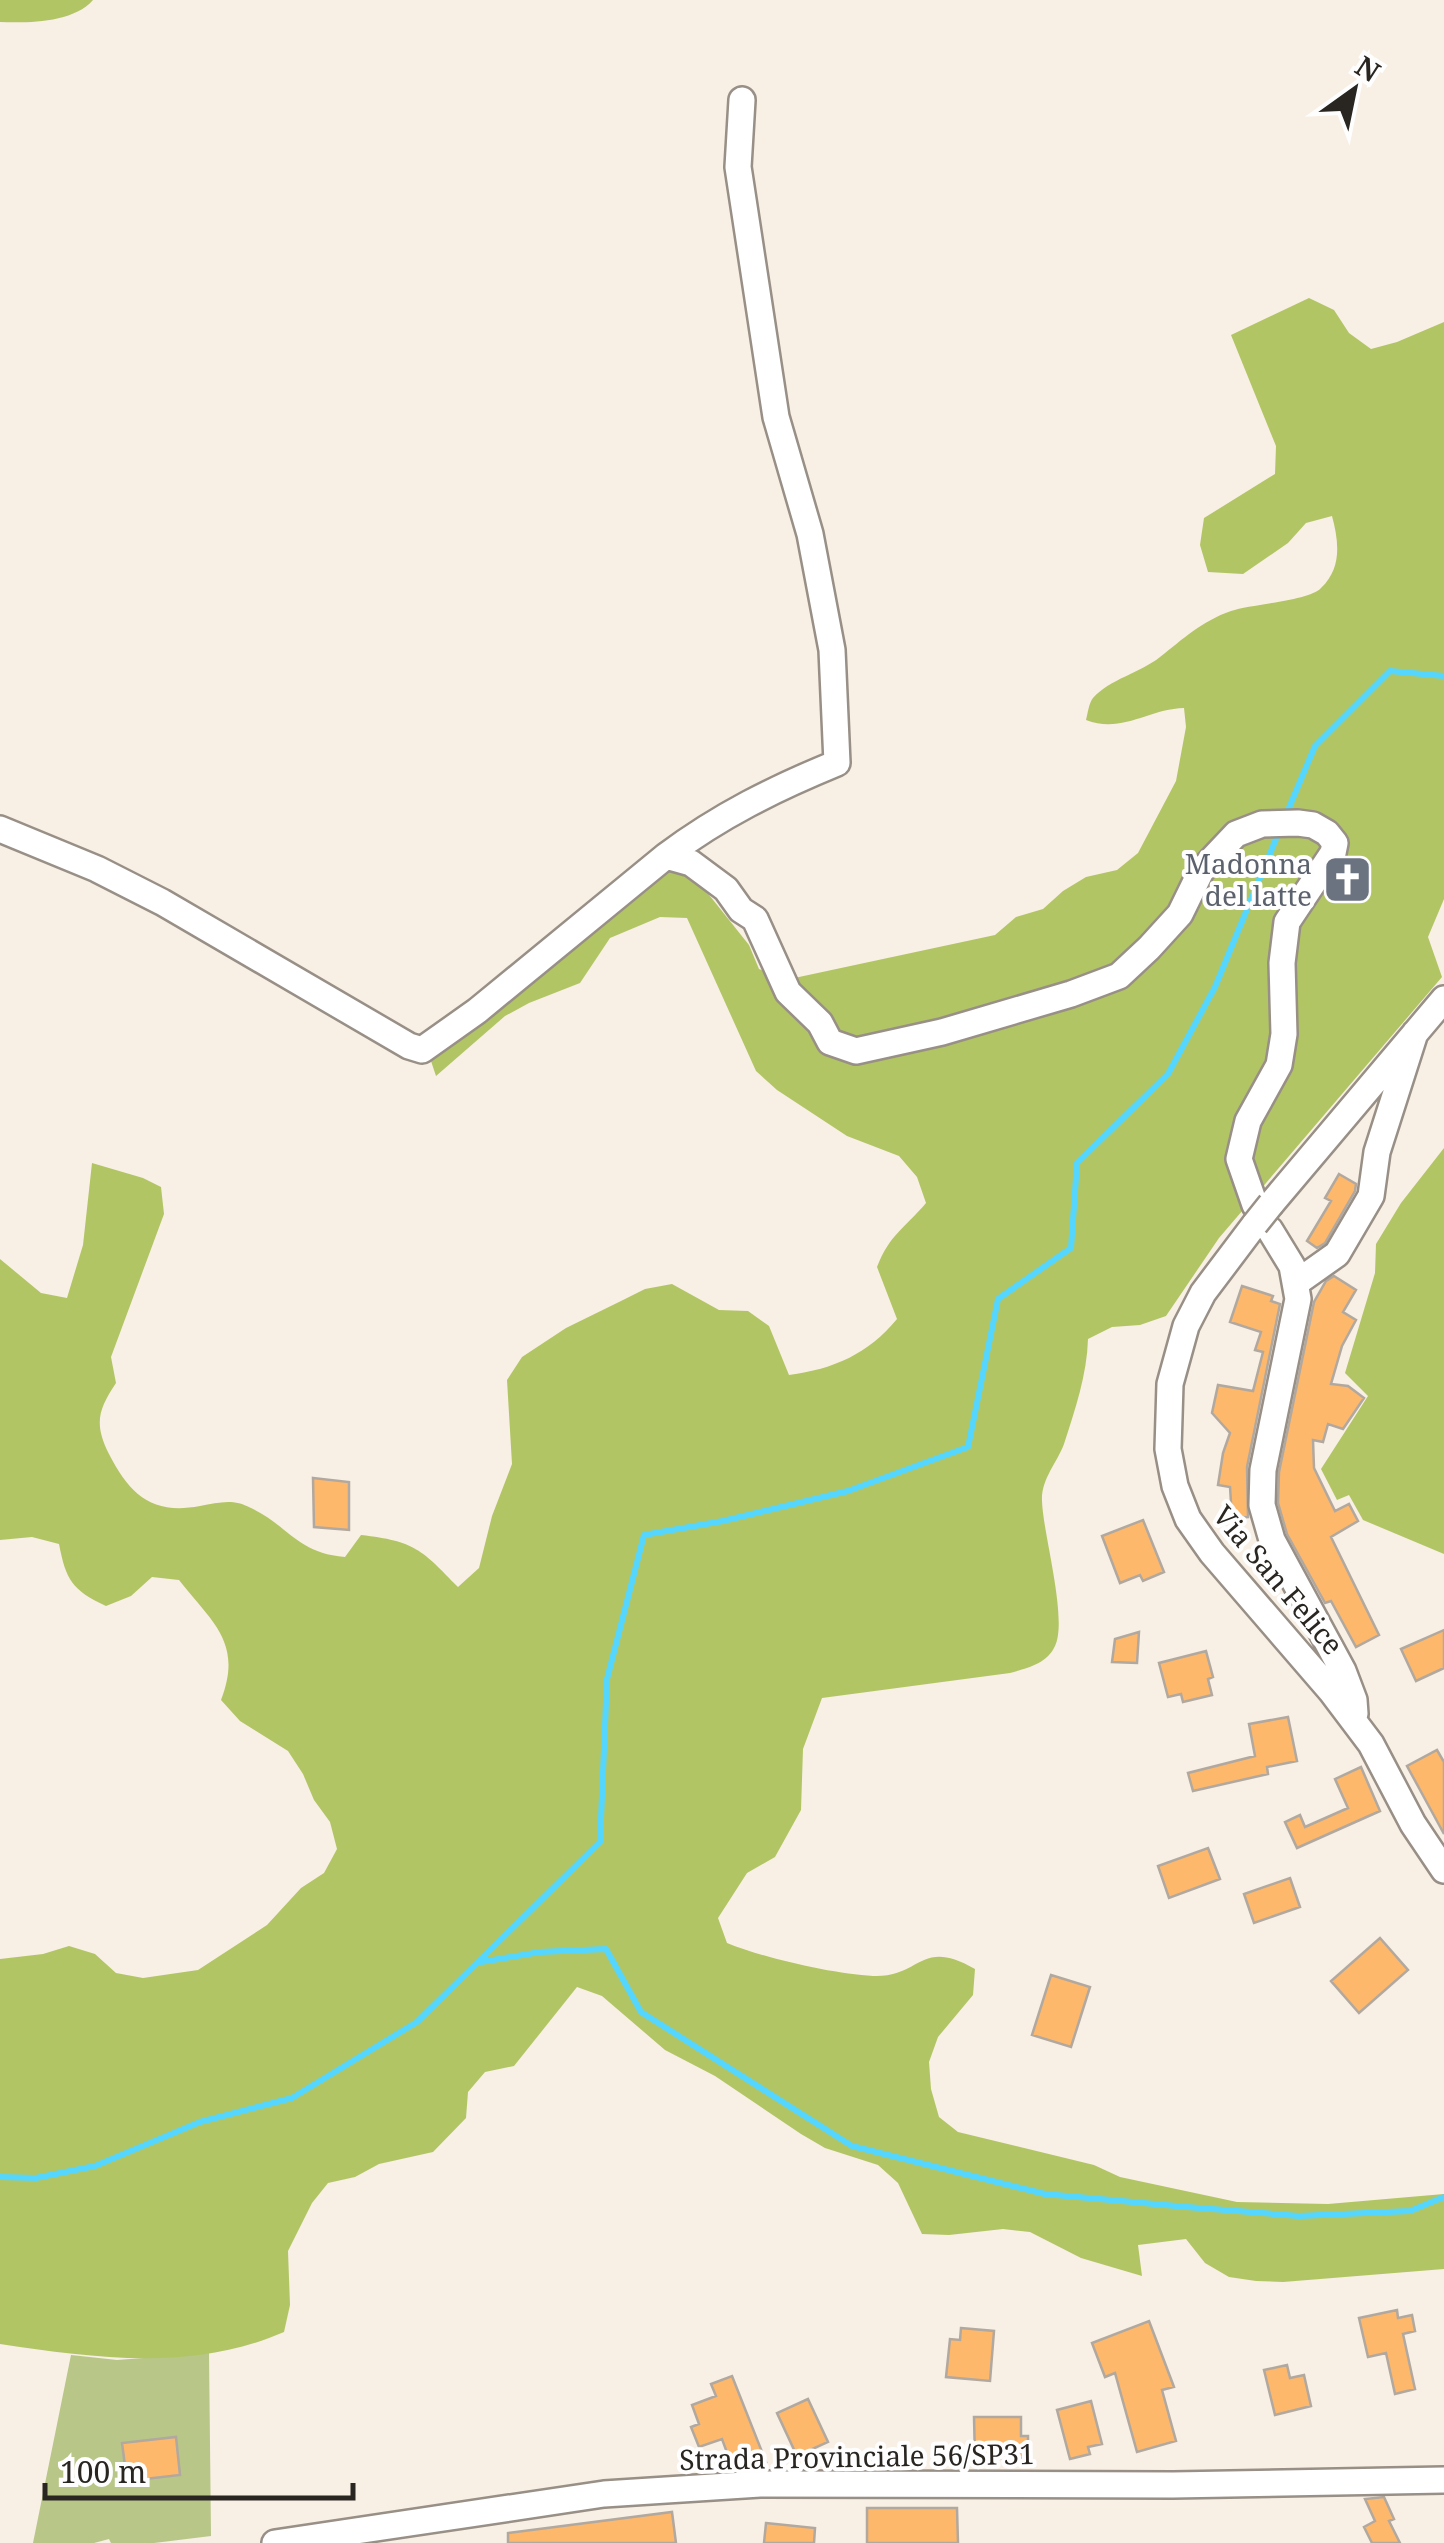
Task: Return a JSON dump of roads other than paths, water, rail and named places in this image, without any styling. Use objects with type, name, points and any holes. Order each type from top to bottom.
[{"type":"street","points":[[0,830],[97,868],[422,1050],[477,1011],[712,822],[837,762],[832,650],[810,534],[776,417],[746,226],[738,167],[742,100]]},
{"type":"street","points":[[666,856],[692,863],[726,889],[741,910],[754,919],[788,992],[820,1023],[830,1042],[856,1051],[960,1026],[1118,976],[1180,914],[1202,871],[1236,834],[1262,824],[1298,822],[1326,833],[1335,844],[1333,853],[1287,922],[1282,963],[1284,1034],[1278,1065],[1248,1121],[1239,1159],[1263,1216],[1292,1266],[1298,1299],[1263,1470],[1262,1504],[1272,1540],[1354,1700],[1355,1724]]},
{"type":"street","name":"Via San Felice","points":[[1444,999],[1203,1293],[1182,1341],[1170,1384],[1168,1449],[1175,1486],[1188,1520],[1371,1744],[1413,1824],[1444,1870]]},
{"type":"street","points":[[1296,1283],[1337,1254],[1372,1196],[1377,1152],[1415,1034]]},
{"type":"street","name":"Strada Provinciale 56/SP31","points":[[274,2543],[604,2494],[740,2485],[1172,2485],[1444,2480]]},
{"type":"waterway","points":[[1288,810],[1315,746],[1390,671],[1444,676]]},
{"type":"waterway","points":[[0,2177],[36,2178],[95,2166],[200,2122],[292,2098],[417,2022],[600,1842],[607,1679],[644,1535],[848,1491],[968,1447],[998,1299],[1071,1248],[1077,1163],[1168,1074],[1215,987],[1278,834]]},
{"type":"waterway","points":[[481,1962],[540,1952],[606,1949],[641,2012],[852,2146],[1045,2194],[1299,2216],[1410,2211],[1444,2197]]},
{"type":"place","name":"Madonna del latte","points":[[1347,880]]}]
